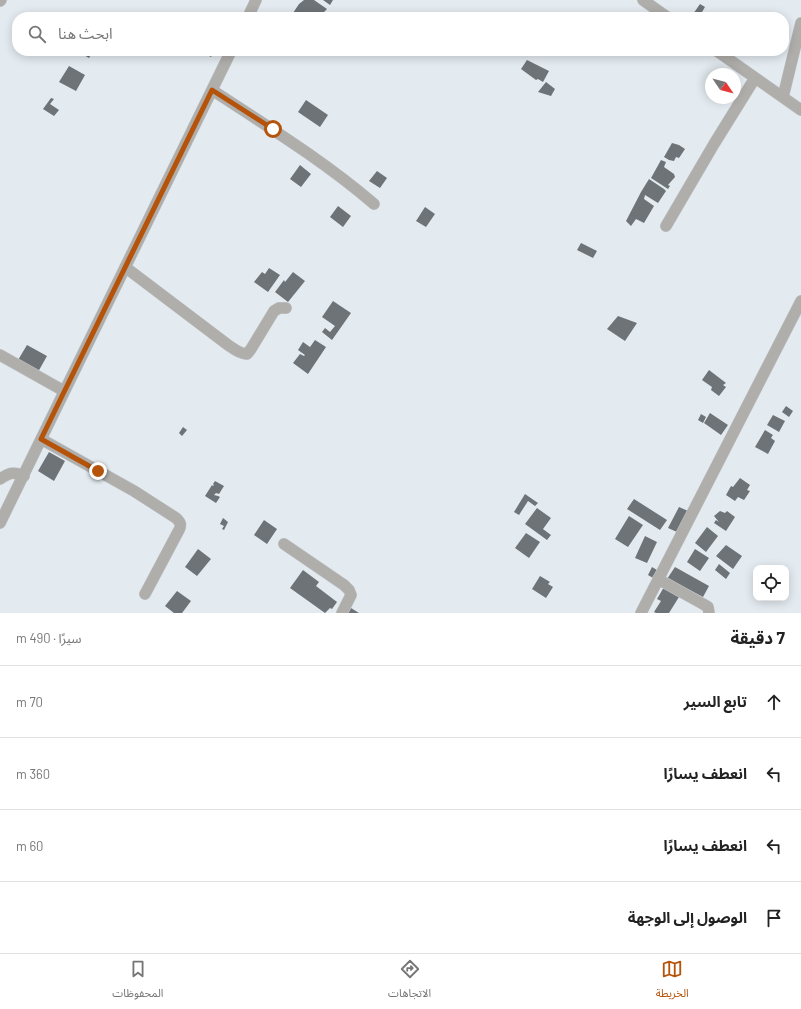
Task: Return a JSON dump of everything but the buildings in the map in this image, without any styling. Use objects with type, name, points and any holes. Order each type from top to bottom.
[{"type":"street","points":[[250,12],[256,0]]},
{"type":"street","points":[[643,0],[660,12]]},
{"type":"street","points":[[783,97],[801,23]]},
{"type":"street","points":[[0,523],[229,56]]},
{"type":"street","points":[[723,56],[801,110]]},
{"type":"street","points":[[666,226],[755,78]]},
{"type":"street","points":[[212,90],[279,133],[335,173],[374,204]]},
{"type":"street","points":[[125,266],[228,345],[243,354],[247,354],[251,349],[274,311],[279,308],[286,308]]},
{"type":"street","points":[[641,613],[801,301]]},
{"type":"street","points":[[0,355],[64,391]]},
{"type":"street","points":[[41,439],[134,491],[180,522],[181,525],[179,530],[145,594]]},
{"type":"street","points":[[0,479],[13,472],[24,476]]},
{"type":"street","points":[[284,544],[349,590],[351,595],[342,613]]},
{"type":"street","points":[[658,579],[708,607],[709,613]]},
{"type":"route","points":[[98,471],[41,439],[212,90],[273,129]]}]
